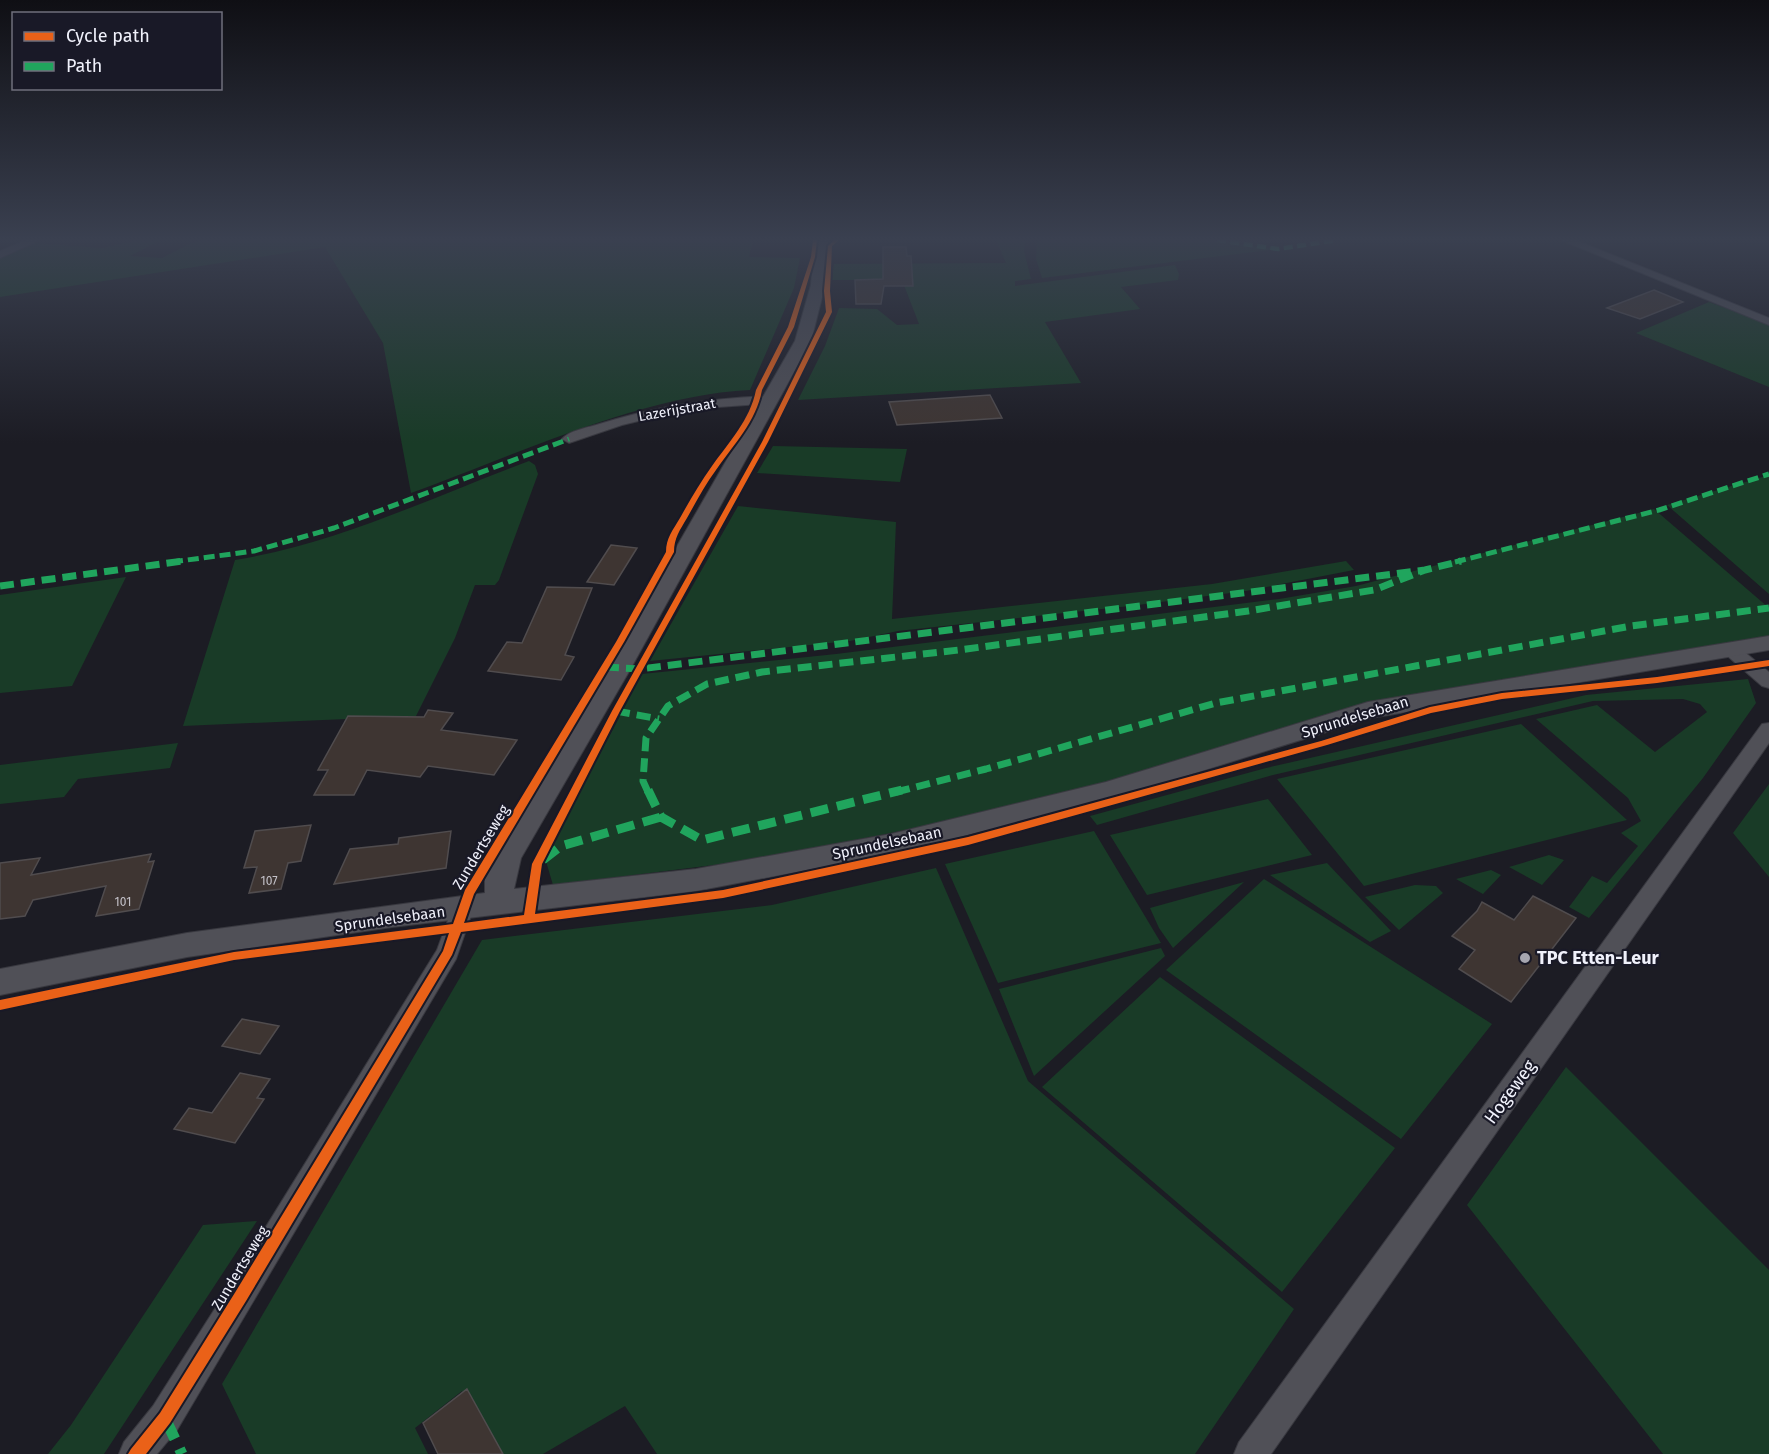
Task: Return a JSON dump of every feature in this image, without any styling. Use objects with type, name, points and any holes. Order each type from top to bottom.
[{"type":"street","name":"Zundertseweg","points":[[499,903],[500,879],[507,856],[624,658],[802,341],[811,308]]},
{"type":"street","points":[[1734,308],[1769,322]]},
{"type":"street","name":"Lazerijstraat","points":[[570,439],[613,422],[713,404],[769,400]]},
{"type":"street","name":"Sprundelsebaan","points":[[0,982],[187,945],[463,907],[696,880],[891,844],[1109,791],[1368,710],[1769,643]]},
{"type":"street","points":[[1730,649],[1769,681]]},
{"type":"street","name":"Hogeweg","points":[[1251,1454],[1769,729]]},
{"type":"street","name":"Zundertseweg","points":[[136,1454],[165,1418],[236,1305],[442,962],[463,907]]},
{"type":"green space","points":[[362,308],[785,308],[750,390],[708,394],[622,415],[535,445],[411,493],[383,343]]},
{"type":"green space","points":[[839,308],[877,309],[897,325],[919,324],[913,308],[1140,309],[1045,322],[1081,383],[798,400],[825,346]]},
{"type":"green space","points":[[1695,308],[1725,308],[1769,324],[1769,387],[1636,333]]},
{"type":"green space","points":[[773,446],[907,449],[900,482],[757,473]]},
{"type":"green space","points":[[529,461],[535,465],[538,474],[499,580],[495,585],[475,585],[455,638],[416,716],[183,726],[235,560],[274,552],[348,531]]},
{"type":"green space","points":[[1769,475],[1769,594],[1667,505]]},
{"type":"green space","points":[[738,506],[896,522],[892,619],[1212,584],[1346,561],[1354,570],[1246,591],[1130,606],[898,631],[850,641],[650,661]]},
{"type":"green space","points":[[1654,509],[1769,608],[1769,639],[1521,679],[1029,804],[876,836],[738,862],[553,885],[545,858],[642,674],[836,654],[1279,599],[1356,586]]},
{"type":"green space","points":[[126,577],[72,686],[0,693],[0,595]]},
{"type":"green space","points":[[1748,679],[1756,703],[1703,778],[1589,918],[1569,907],[1592,876],[1607,883],[1638,846],[1621,833],[1641,821],[1628,798],[1536,719],[1597,705],[1655,752],[1707,712],[1700,704],[1683,699],[1593,701],[1273,775],[1097,825],[1090,816],[1266,768],[1586,695]]},
{"type":"green space","points":[[1521,724],[1627,820],[1364,886],[1277,779]]},
{"type":"green space","points":[[178,743],[170,768],[78,779],[64,797],[0,804],[0,765]]},
{"type":"green space","points":[[1769,784],[1769,877],[1733,833]]},
{"type":"green space","points":[[1268,799],[1312,855],[1147,895],[1110,835]]},
{"type":"green space","points":[[1094,831],[1161,943],[998,983],[945,864]]},
{"type":"green space","points":[[1549,855],[1564,860],[1542,885],[1509,867]]},
{"type":"green space","points":[[1327,863],[1391,931],[1370,942],[1270,875]]},
{"type":"green space","points":[[936,868],[1028,1081],[1294,1309],[1195,1454],[657,1454],[625,1406],[543,1454],[499,1454],[462,1391],[415,1428],[428,1454],[256,1454],[222,1384],[482,940],[772,905]]},
{"type":"green space","points":[[1491,870],[1501,875],[1483,894],[1456,879]]},
{"type":"green space","points":[[1264,879],[1492,1024],[1401,1139],[1166,970]]},
{"type":"green space","points":[[1244,882],[1173,948],[1159,928],[1150,908]]},
{"type":"green space","points":[[1415,885],[1436,886],[1443,893],[1399,930],[1365,897]]},
{"type":"green space","points":[[1161,948],[1165,956],[1034,1076],[999,989]]},
{"type":"green space","points":[[1160,977],[1395,1148],[1282,1292],[1042,1087]]},
{"type":"green space","points":[[1566,1067],[1769,1270],[1769,1454],[1663,1454],[1467,1205]]},
{"type":"green space","points":[[257,1221],[104,1454],[48,1454],[71,1425],[203,1225]]},
{"type":"building","points":[[1607,308],[1668,308],[1640,319]]},
{"type":"building","points":[[990,395],[1002,418],[897,425],[889,402]]},
{"type":"building","points":[[611,545],[637,548],[614,585],[587,582]]},
{"type":"building","points":[[547,587],[592,588],[565,655],[574,657],[561,680],[488,671],[507,642],[522,643]]},
{"type":"building","points":[[428,710],[453,713],[441,730],[517,740],[494,775],[428,766],[420,777],[367,770],[354,795],[314,795],[328,770],[318,770],[348,716],[424,717]]},
{"type":"building","points":[[311,825],[301,861],[288,863],[281,889],[249,893],[257,867],[244,868],[255,831]]},
{"type":"building","points":[[451,831],[446,868],[334,884],[350,849],[398,844],[399,838]]},
{"type":"building","points":[[151,854],[148,862],[154,861],[139,909],[96,916],[106,886],[33,900],[25,916],[0,919],[0,863],[40,858],[31,875]]},
{"type":"building","points":[[1533,896],[1576,918],[1511,1002],[1459,969],[1475,950],[1452,936],[1477,911],[1482,902],[1514,920]]},
{"type":"building","points":[[242,1019],[279,1026],[260,1054],[222,1046]]},
{"type":"building","points":[[240,1073],[270,1079],[257,1098],[264,1099],[235,1143],[174,1129],[189,1108],[212,1113]]},
{"type":"building","points":[[467,1389],[503,1454],[438,1454],[423,1423]]},
{"type":"marked path","points":[[0,586],[254,551],[334,528],[569,439]]},
{"type":"marked path","points":[[605,667],[640,669],[1425,570],[1659,510],[1769,474]]},
{"type":"marked path","points":[[1425,570],[1374,590],[1248,611],[959,650],[762,672],[707,684],[668,706],[646,738],[643,781],[661,817],[702,840],[986,769],[1216,703],[1631,626],[1769,608]]},
{"type":"marked path","points":[[616,711],[659,719]]},
{"type":"marked path","points":[[543,860],[561,846],[661,817]]},
{"type":"marked path","points":[[165,1418],[182,1454]]},
{"type":"cycle path","points":[[136,1454],[165,1418],[241,1296],[448,952],[469,893],[620,642],[670,552],[670,542],[697,494],[754,410],[759,390],[791,327],[797,308]]},
{"type":"cycle path","points":[[529,917],[537,864],[616,711],[765,442],[829,312],[829,308]]},
{"type":"cycle path","points":[[0,1005],[234,956],[723,894],[968,841],[1324,743],[1430,710],[1502,696],[1657,680],[1769,663]]},
{"type":"place","name":"TPC Etten-Leur","points":[[1525,958]]}]
